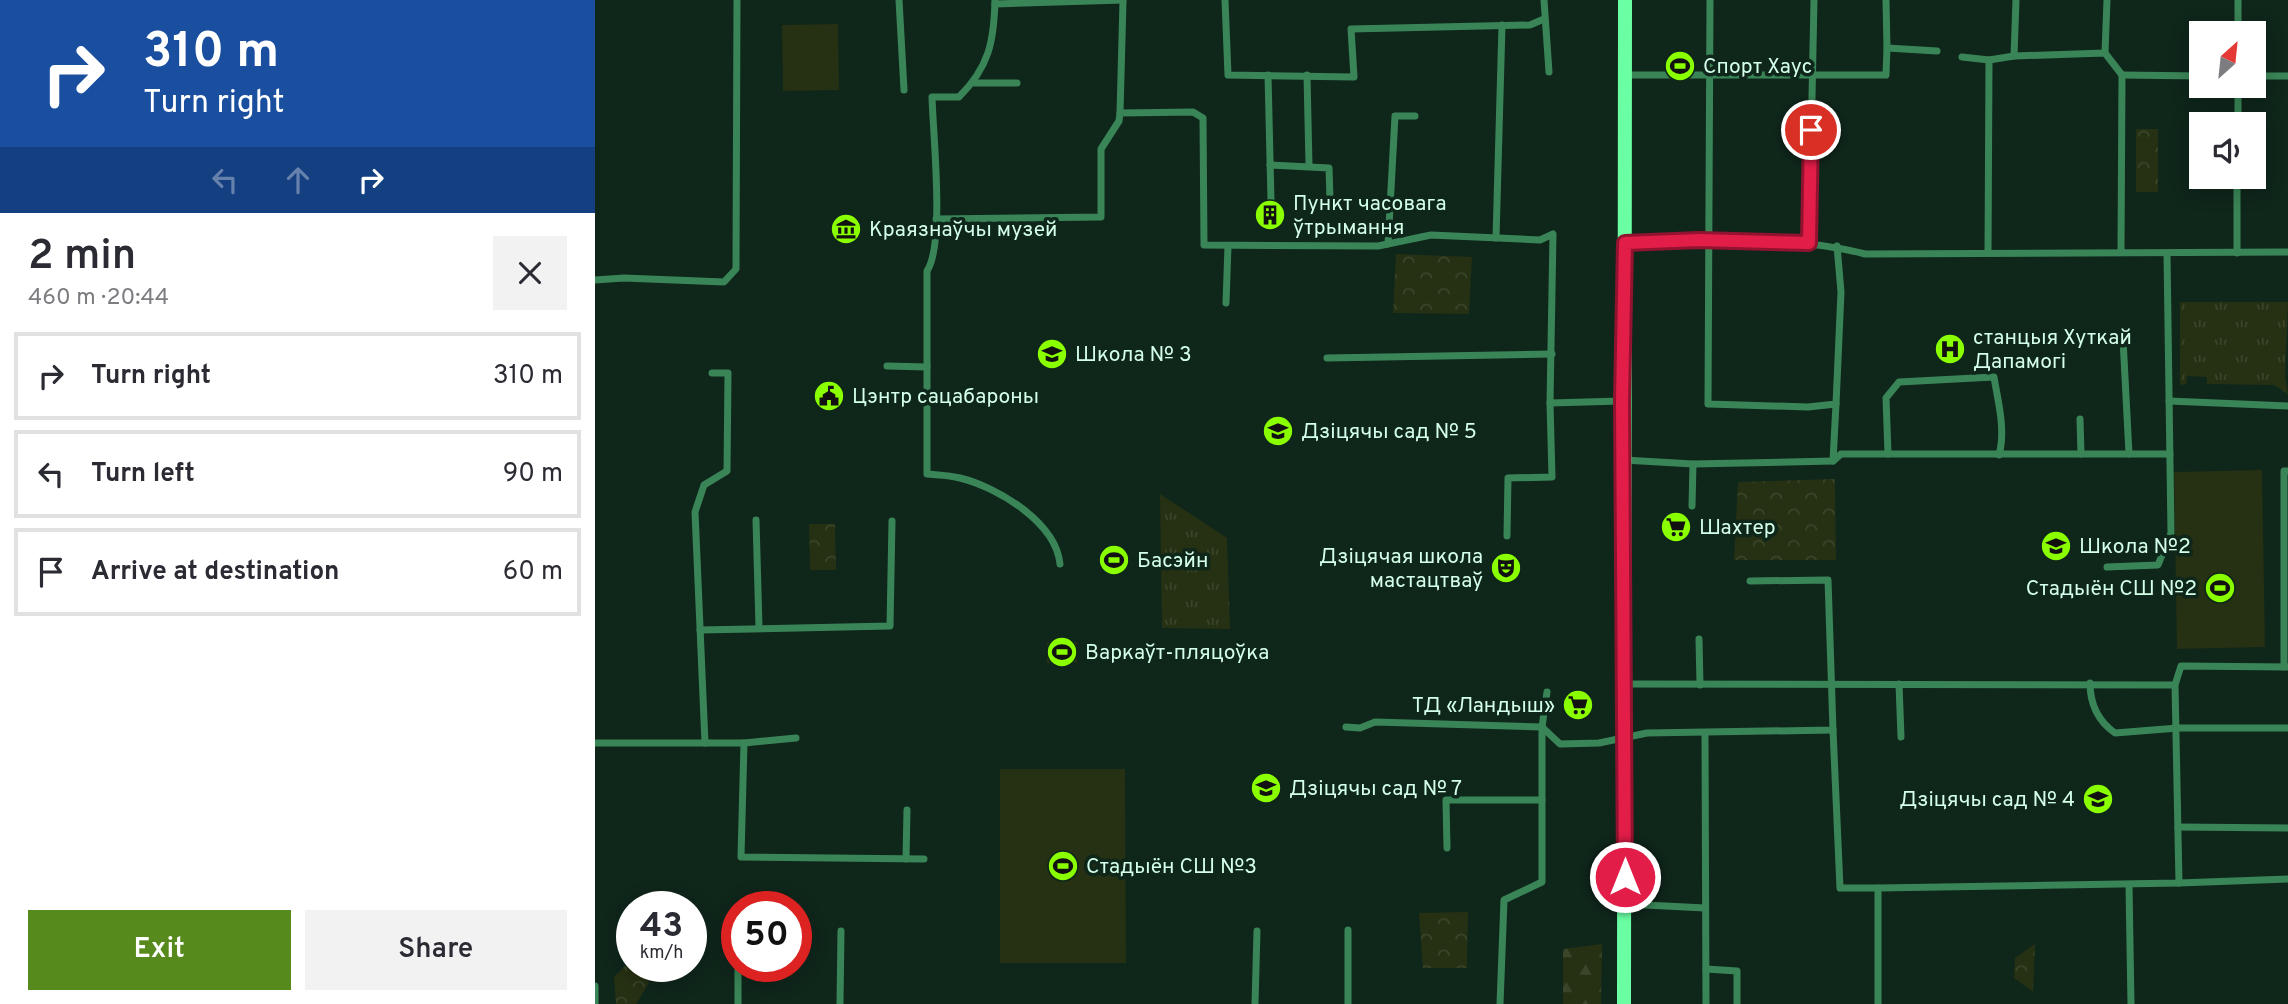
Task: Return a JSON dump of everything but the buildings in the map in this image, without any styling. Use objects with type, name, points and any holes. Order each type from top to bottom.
[{"type":"main road","points":[[1624,1004],[1622,401],[1625,0]]},
{"type":"lane","points":[[595,281],[624,278],[724,282],[736,269],[737,0]]},
{"type":"lane","points":[[899,0],[904,90]]},
{"type":"lane","points":[[1225,0],[1228,75],[1354,77],[1351,29],[1529,25],[1544,19]]},
{"type":"lane","points":[[1544,0],[1549,72]]},
{"type":"lane","points":[[1710,0],[1708,404],[1808,407],[1836,404]]},
{"type":"lane","points":[[1809,243],[1814,0]]},
{"type":"lane","points":[[1624,75],[1886,75],[1887,0]]},
{"type":"lane","points":[[2014,56],[2016,0]]},
{"type":"lane","points":[[2107,0],[2105,54],[2122,75],[2121,251]]},
{"type":"lane","points":[[2238,0],[2238,21]]},
{"type":"lane","points":[[936,219],[1101,217],[1101,149],[1119,121],[1120,113],[1123,1],[995,2],[993,37],[981,74],[959,97],[932,97],[936,219],[935,260],[927,271],[927,474],[973,482],[1012,503],[1051,537],[1059,553],[1060,564]]},
{"type":"lane","points":[[1496,238],[1502,25]]},
{"type":"lane","points":[[1887,48],[1937,51]]},
{"type":"lane","points":[[1962,57],[1989,60],[2014,56],[2105,54]]},
{"type":"lane","points":[[1988,253],[1989,60]]},
{"type":"lane","points":[[1268,75],[1271,201]]},
{"type":"lane","points":[[1307,75],[1309,166]]},
{"type":"lane","points":[[2122,75],[2189,76]]},
{"type":"lane","points":[[2266,76],[2288,76]]},
{"type":"lane","points":[[974,83],[1017,83]]},
{"type":"lane","points":[[1120,113],[1193,112],[1203,118],[1204,245],[1388,244],[1431,235],[1540,240],[1553,234],[1550,403],[1552,477],[1508,478],[1507,536]]},
{"type":"lane","points":[[1388,244],[1395,116],[1415,116]]},
{"type":"lane","points":[[1270,165],[1329,168],[1330,200]]},
{"type":"lane","points":[[2237,189],[2237,253]]},
{"type":"lane","points":[[1625,243],[1809,243],[1837,246],[1865,254],[2288,252]]},
{"type":"lane","points":[[1226,303],[1228,246]]},
{"type":"lane","points":[[1833,461],[1841,292],[1837,246]]},
{"type":"lane","points":[[2107,567],[2158,565],[2164,556],[2171,533],[2167,254]]},
{"type":"lane","points":[[2123,339],[2129,454]]},
{"type":"lane","points":[[1327,358],[1552,354]]},
{"type":"lane","points":[[887,366],[927,367]]},
{"type":"lane","points":[[705,743],[695,512],[704,485],[727,471],[728,373],[712,373]]},
{"type":"lane","points":[[1888,454],[1886,398],[1899,382],[1994,377],[2000,412],[2002,444],[1999,455]]},
{"type":"lane","points":[[1550,403],[1622,401]]},
{"type":"lane","points":[[2169,401],[2288,406]]},
{"type":"lane","points":[[2080,419],[2081,454]]},
{"type":"lane","points":[[1623,460],[1693,464],[1833,461],[1841,454],[2170,454]]},
{"type":"lane","points":[[1692,506],[1693,464]]},
{"type":"lane","points":[[2179,883],[2178,728],[2175,685],[2181,666],[2286,667],[2284,471],[2288,471]]},
{"type":"lane","points":[[756,520],[759,627]]},
{"type":"lane","points":[[700,630],[890,626],[892,521]]},
{"type":"lane","points":[[1750,581],[1828,580],[1840,888],[2129,885],[2288,879]]},
{"type":"lane","points":[[1699,639],[1700,685]]},
{"type":"lane","points":[[2090,683],[2090,693],[2101,723],[2115,733],[2178,728],[2288,728]]},
{"type":"lane","points":[[1625,684],[2175,685]]},
{"type":"lane","points":[[1899,684],[1901,737]]},
{"type":"lane","points":[[1500,1004],[1504,900],[1542,882],[1542,727],[1547,692]]},
{"type":"lane","points":[[1346,727],[1360,728],[1375,722],[1542,727],[1560,744],[1624,739],[1647,733],[1833,730]]},
{"type":"lane","points":[[1705,734],[1706,1004]]},
{"type":"lane","points":[[595,743],[744,743],[796,738]]},
{"type":"lane","points":[[744,743],[741,857],[924,859]]},
{"type":"lane","points":[[1447,848],[1446,800],[1542,800]]},
{"type":"lane","points":[[906,859],[907,810]]},
{"type":"lane","points":[[2178,827],[2288,828]]},
{"type":"lane","points":[[2129,885],[2131,1004]]},
{"type":"lane","points":[[1878,888],[1878,1004]]},
{"type":"lane","points":[[1625,904],[1705,908]]},
{"type":"lane","points":[[1347,1004],[1348,930]]},
{"type":"lane","points":[[840,1004],[841,931]]},
{"type":"lane","points":[[1255,1004],[1257,931]]},
{"type":"lane","points":[[1706,969],[1737,971],[1737,1004]]},
{"type":"lane","points":[[738,982],[738,1004]]},
{"type":"lane","points":[[595,986],[595,1004]]},
{"type":"green space","points":[[838,24],[839,90],[783,91],[782,25]]},
{"type":"green space","points":[[2136,129],[2158,129],[2158,192],[2136,192]]},
{"type":"green space","points":[[1396,254],[1472,257],[1469,314],[1393,313]]},
{"type":"green space","points":[[2180,302],[2288,302],[2285,376],[2288,394],[2274,385],[2207,384],[2207,377],[2187,376],[2186,384],[2180,385]]},
{"type":"green space","name":"Стадыён СШ №2","points":[[2262,470],[2265,647],[2177,649],[2174,472]]},
{"type":"green space","points":[[1835,479],[1836,560],[1734,560],[1738,482]]},
{"type":"green space","points":[[1160,494],[1227,538],[1230,629],[1162,628]]},
{"type":"green space","points":[[809,524],[835,524],[836,570],[810,570]]},
{"type":"green space","points":[[1047,642],[1077,642],[1077,663],[1047,663]]},
{"type":"green space","name":"Стадыён СШ №3","points":[[1000,769],[1125,769],[1126,963],[1000,963]]},
{"type":"green space","points":[[1468,912],[1467,968],[1423,968],[1419,913]]},
{"type":"green space","points":[[1602,944],[1601,1004],[1563,1004],[1563,949]]},
{"type":"green space","points":[[2035,944],[2033,992],[2014,978],[2015,958]]},
{"type":"green space","points":[[616,975],[616,982],[649,983],[636,1004],[616,1004],[614,977]]},
{"type":"place","name":"Спорт Хаус","points":[[1680,66]]},
{"type":"place","name":"Пункт часовага ўтрымання","points":[[1270,215]]},
{"type":"place","name":"Краязнаўчы музей","points":[[846,229]]},
{"type":"place","name":"станцыя Хуткай Дапамогі","points":[[1950,349]]},
{"type":"place","name":"Школа № 3","points":[[1052,354]]},
{"type":"place","name":"Цэнтр сацабароны","points":[[829,396]]},
{"type":"place","name":"Дзіцячы сад № 5","points":[[1278,431]]},
{"type":"place","name":"Шахтер","points":[[1676,527]]},
{"type":"place","name":"Школа №2","points":[[2056,546]]},
{"type":"place","name":"Басэйн","points":[[1114,560]]},
{"type":"place","name":"Дзіцячая школа мастацтваў","points":[[1506,568]]},
{"type":"place","name":"Стадыён СШ №2","points":[[2220,588]]},
{"type":"place","name":"Варкаўт-пляцоўка","points":[[1062,652]]},
{"type":"place","name":"ТД «Ландыш»","points":[[1578,705]]},
{"type":"place","name":"Дзіцячы сад № 7","points":[[1266,788]]},
{"type":"place","name":"Дзіцячы сад № 4","points":[[2098,799]]},
{"type":"place","name":"Стадыён СШ №3","points":[[1063,866]]},
{"type":"route","points":[[1625,877],[1622,401],[1625,243],[1699,240],[1809,243],[1811,130]]}]
